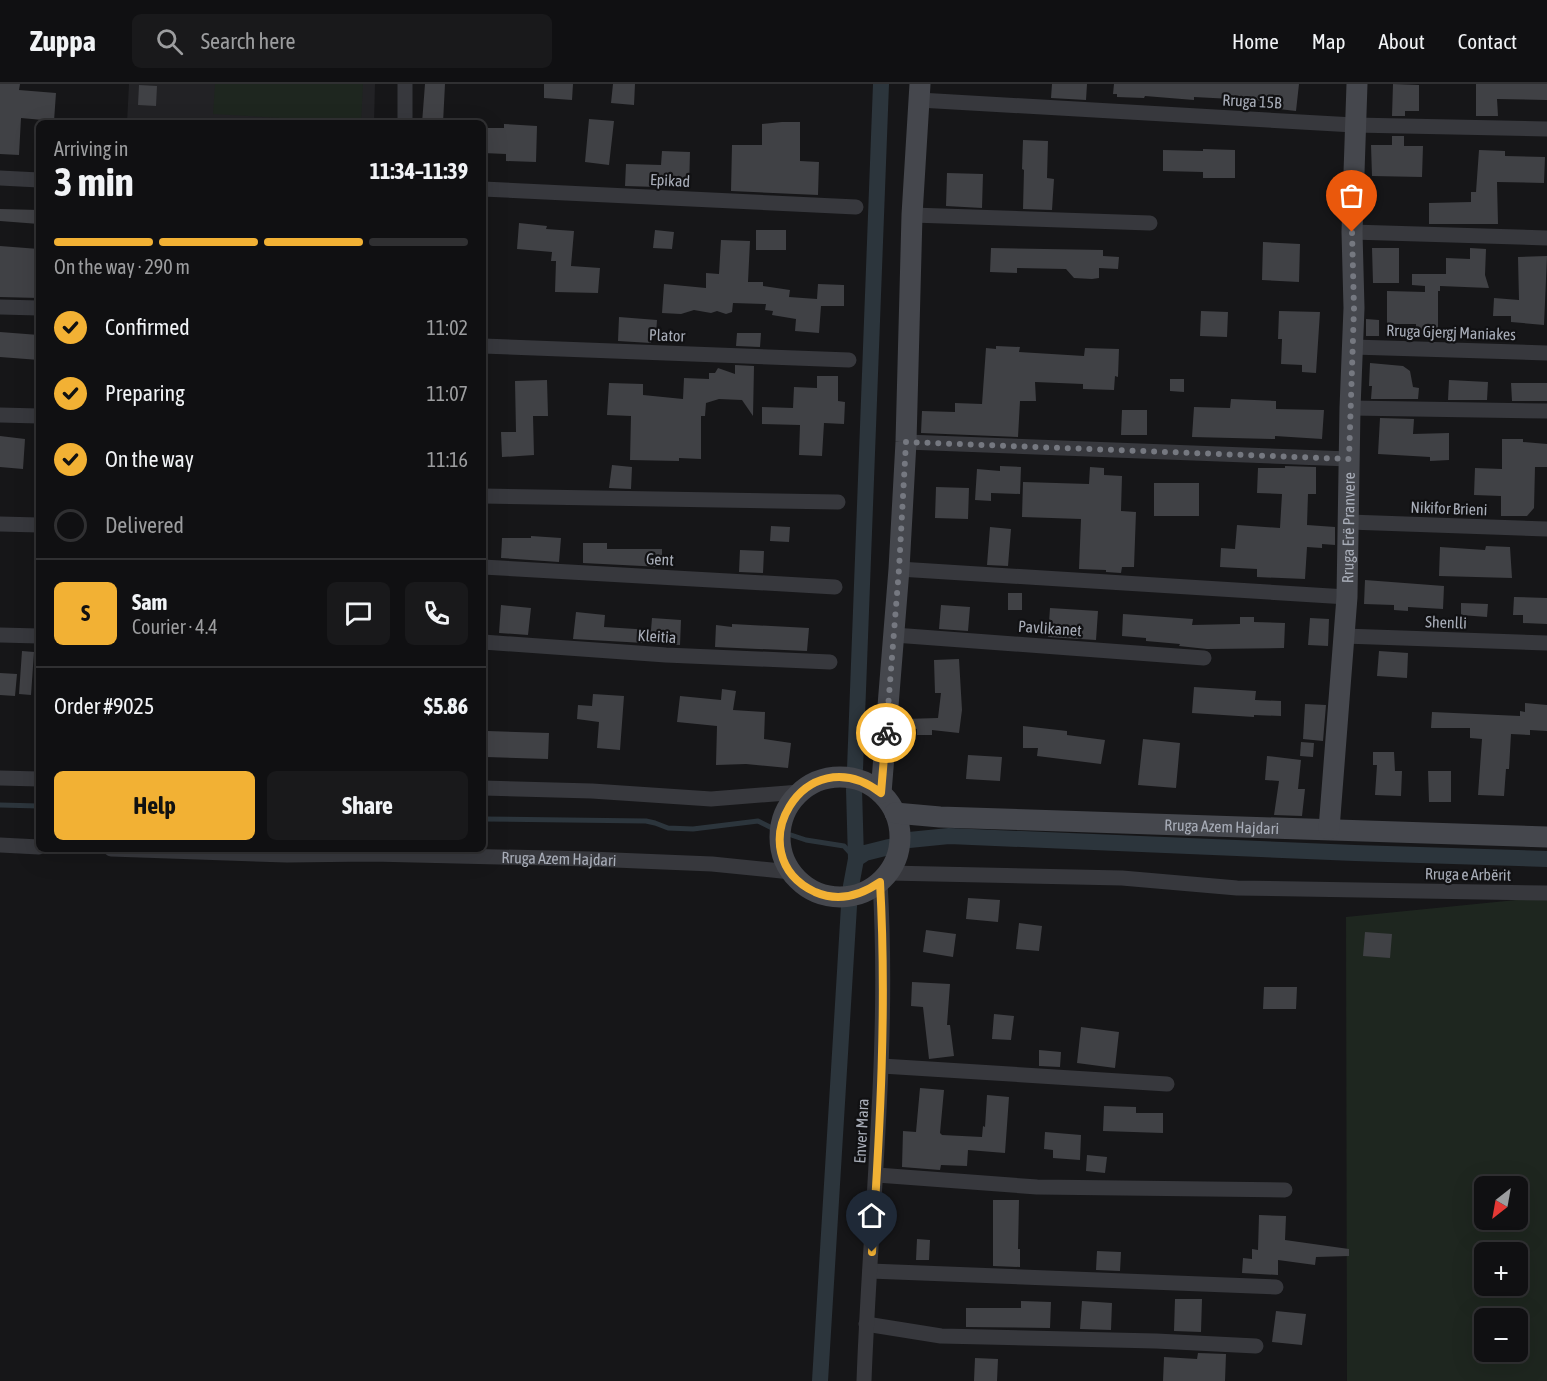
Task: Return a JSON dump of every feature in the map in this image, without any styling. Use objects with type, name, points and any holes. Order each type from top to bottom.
[{"type":"street","points":[[405,84],[405,120]]},
{"type":"street","name":"Rruga Erë Pranvere","points":[[1329,829],[1347,597],[1354,308],[1352,232],[1354,125],[1357,84]]},
{"type":"street","points":[[881,793],[899,569],[906,442],[912,215],[919,92]]},
{"type":"street","name":"Rruga 15B","points":[[919,92],[1354,125],[1547,129]]},
{"type":"street","points":[[0,178],[36,180]]},
{"type":"street","name":"Epikad","points":[[486,189],[856,207]]},
{"type":"street","points":[[912,215],[1150,223]]},
{"type":"street","points":[[1352,232],[1547,238]]},
{"type":"street","points":[[0,307],[36,308]]},
{"type":"street","name":"Plator","points":[[486,346],[849,360]]},
{"type":"street","name":"Rruga Gjergj Maniakes","points":[[1353,347],[1547,353]]},
{"type":"street","points":[[1350,408],[1547,411]]},
{"type":"street","points":[[0,415],[36,416]]},
{"type":"street","points":[[906,442],[1349,459]]},
{"type":"street","points":[[486,496],[838,502]]},
{"type":"street","name":"Nikifor Brieni","points":[[1349,522],[1547,530]]},
{"type":"street","points":[[0,524],[36,525]]},
{"type":"street","name":"Gent","points":[[486,567],[835,587]]},
{"type":"street","points":[[899,569],[1347,597]]},
{"type":"street","points":[[0,635],[36,636]]},
{"type":"street","name":"Pavlikanet","points":[[894,635],[1204,658]]},
{"type":"street","name":"Shenlli","points":[[1344,636],[1547,643]]},
{"type":"street","name":"Kleitia","points":[[486,642],[666,655],[830,662]]},
{"type":"street","points":[[486,788],[592,791],[711,799],[800,792],[822,780],[847,777],[859,780],[881,793],[895,813],[900,838],[899,850],[884,878],[858,895],[833,897],[809,889],[791,872],[781,849],[781,824],[785,812],[800,792]]},
{"type":"street","points":[[0,778],[36,779]]},
{"type":"street","name":"Rruga Azem Hajdari","points":[[895,813],[952,817],[1547,837]]},
{"type":"street","points":[[0,845],[36,847]]},
{"type":"street","name":"Rruga Azem Hajdari","points":[[199,852],[287,855],[373,852],[590,859],[712,864],[791,872]]},
{"type":"street","name":"Rruga e Arbërit","points":[[884,878],[1122,878],[1237,888],[1547,893]]},
{"type":"street","name":"Enver Mara","points":[[864,1381],[882,1066],[884,878]]},
{"type":"street","points":[[882,1066],[1167,1084]]},
{"type":"street","points":[[877,1175],[1037,1186],[1285,1190]]},
{"type":"street","points":[[870,1271],[1276,1287]]},
{"type":"street","points":[[866,1324],[941,1336],[1156,1341],[1256,1346]]},
{"type":"shaded area","points":[[129,84],[375,84],[374,120],[127,120]]},
{"type":"shaded area","points":[[215,84],[363,84],[361,120],[312,120],[213,114]]},
{"type":"shaded area","points":[[1547,897],[1547,1381],[1347,1381],[1346,917]]},
{"type":"building","points":[[0,84],[20,84],[19,90],[56,93],[54,120],[21,118],[19,155],[0,154]]},
{"type":"building","points":[[425,84],[445,84],[443,120],[422,120]]},
{"type":"building","points":[[544,84],[573,84],[572,100],[544,98]]},
{"type":"building","points":[[613,84],[635,84],[634,105],[611,103]]},
{"type":"building","points":[[1052,84],[1087,84],[1086,100],[1051,98]]},
{"type":"building","points":[[1114,84],[1299,84],[1296,111],[1269,108],[1270,101],[1194,97],[1194,100],[1145,96],[1144,98],[1117,97],[1117,94],[1113,94]]},
{"type":"building","points":[[1393,84],[1419,85],[1419,111],[1405,111],[1405,116],[1392,116]]},
{"type":"building","points":[[1476,84],[1547,84],[1547,100],[1497,99],[1498,116],[1476,116]]},
{"type":"building","points":[[139,85],[157,86],[156,106],[138,105]]},
{"type":"building","points":[[589,119],[614,121],[609,165],[585,162]]},
{"type":"building","points":[[800,122],[800,161],[819,162],[818,195],[731,191],[732,145],[762,145],[762,124]]},
{"type":"building","points":[[504,124],[537,126],[536,162],[506,161],[506,154],[486,153],[486,128],[504,128]]},
{"type":"building","points":[[1392,136],[1404,136],[1404,146],[1423,146],[1422,177],[1372,176],[1371,145],[1392,145]]},
{"type":"building","points":[[1023,140],[1048,141],[1047,178],[1054,179],[1052,210],[1023,209]]},
{"type":"building","points":[[1203,149],[1235,150],[1235,178],[1203,178],[1203,172],[1163,171],[1163,150],[1203,151]]},
{"type":"building","points":[[1479,150],[1505,151],[1505,156],[1545,157],[1544,183],[1497,182],[1498,224],[1429,224],[1429,203],[1471,202],[1471,192],[1476,192]]},
{"type":"building","points":[[662,151],[690,152],[689,188],[625,186],[626,164],[661,165]]},
{"type":"building","points":[[947,173],[983,174],[982,208],[946,206]]},
{"type":"building","points":[[0,209],[36,210],[36,224],[0,221]]},
{"type":"building","points":[[519,223],[547,226],[546,229],[574,231],[571,266],[600,268],[598,293],[555,292],[556,261],[551,261],[552,252],[517,249]]},
{"type":"building","points":[[655,230],[674,232],[672,249],[653,248]]},
{"type":"building","points":[[756,230],[786,230],[786,250],[756,250]]},
{"type":"building","points":[[721,240],[750,241],[748,282],[763,282],[763,286],[790,290],[789,297],[817,299],[818,284],[844,285],[844,306],[821,306],[819,333],[795,331],[796,319],[772,315],[773,311],[765,310],[766,304],[733,303],[732,312],[726,314],[717,311],[711,313],[694,310],[681,314],[662,313],[664,284],[706,288],[706,273],[719,274]]},
{"type":"building","points":[[1263,242],[1300,244],[1299,282],[1262,280]]},
{"type":"building","points":[[0,246],[36,249],[36,298],[0,297]]},
{"type":"building","points":[[991,248],[1103,250],[1103,256],[1119,257],[1118,269],[1099,268],[1099,278],[1092,279],[1074,278],[1066,269],[1017,268],[1017,273],[990,272]]},
{"type":"building","points":[[1372,248],[1399,248],[1399,283],[1373,283]]},
{"type":"building","points":[[1470,248],[1486,249],[1485,275],[1489,288],[1440,286],[1438,335],[1416,334],[1416,324],[1387,324],[1387,291],[1425,292],[1425,286],[1412,285],[1412,274],[1446,274],[1446,258],[1470,259]]},
{"type":"building","points":[[1547,256],[1544,325],[1511,322],[1511,316],[1493,316],[1494,298],[1519,300],[1518,257]]},
{"type":"building","points":[[1201,311],[1228,312],[1227,337],[1200,336]]},
{"type":"building","points":[[1279,311],[1320,312],[1316,373],[1302,372],[1302,365],[1281,364],[1282,339],[1278,339]]},
{"type":"building","points":[[619,317],[657,320],[656,335],[652,335],[651,343],[618,341]]},
{"type":"building","points":[[1366,319],[1379,320],[1379,336],[1366,336]]},
{"type":"building","points":[[0,332],[36,335],[36,360],[0,357]]},
{"type":"building","points":[[737,333],[761,333],[760,347],[736,346]]},
{"type":"building","points":[[996,346],[1020,347],[1019,352],[1084,356],[1085,348],[1119,349],[1118,377],[1115,376],[1114,390],[1083,389],[1083,384],[1035,382],[1036,401],[1020,401],[1018,437],[921,433],[922,411],[955,412],[955,403],[982,404],[986,348],[996,349]]},
{"type":"building","points":[[1370,363],[1403,366],[1410,371],[1413,387],[1419,388],[1418,399],[1371,399]]},
{"type":"building","points":[[735,365],[754,366],[753,416],[742,400],[719,399],[706,403],[705,416],[701,416],[701,459],[630,460],[631,416],[607,415],[609,383],[643,384],[643,395],[683,399],[684,378],[709,379],[709,373],[715,373],[718,368],[735,374]]},
{"type":"building","points":[[817,376],[838,376],[838,401],[845,402],[844,424],[824,423],[822,456],[799,455],[800,425],[762,424],[762,407],[793,408],[794,387],[817,388]]},
{"type":"building","points":[[1170,379],[1184,379],[1184,392],[1170,391]]},
{"type":"building","points":[[547,380],[548,416],[533,416],[534,455],[502,457],[501,432],[516,432],[515,381]]},
{"type":"building","points":[[1449,380],[1488,382],[1487,400],[1448,400]]},
{"type":"building","points":[[1511,383],[1547,383],[1547,401],[1512,401]]},
{"type":"building","points":[[1231,399],[1276,401],[1276,409],[1324,410],[1322,439],[1275,436],[1275,439],[1192,437],[1194,407],[1230,408]]},
{"type":"building","points":[[1122,410],[1147,410],[1147,435],[1121,435]]},
{"type":"building","points":[[1380,418],[1414,419],[1413,434],[1449,433],[1449,460],[1430,461],[1430,457],[1378,454]]},
{"type":"building","points":[[0,436],[25,439],[23,469],[0,467]]},
{"type":"building","points":[[1502,439],[1523,439],[1523,442],[1547,444],[1547,467],[1535,467],[1534,508],[1527,516],[1501,516],[1501,496],[1474,495],[1475,468],[1502,469]]},
{"type":"building","points":[[612,465],[632,467],[631,489],[609,488]]},
{"type":"building","points":[[1000,466],[1021,467],[1020,494],[991,493],[991,501],[975,500],[977,469],[1000,471]]},
{"type":"building","points":[[1285,466],[1316,467],[1316,494],[1308,494],[1307,525],[1335,527],[1335,545],[1322,544],[1322,548],[1307,547],[1305,579],[1257,577],[1257,569],[1220,567],[1221,548],[1235,549],[1237,525],[1280,528],[1282,494],[1257,493],[1258,468],[1285,468]]},
{"type":"building","points":[[1090,467],[1104,468],[1104,475],[1122,476],[1121,511],[1136,512],[1134,567],[1122,567],[1121,573],[1079,569],[1081,519],[1022,517],[1023,482],[1089,484]]},
{"type":"building","points":[[1154,483],[1199,483],[1199,516],[1154,516]]},
{"type":"building","points":[[936,487],[969,488],[968,519],[935,518]]},
{"type":"building","points":[[771,526],[790,527],[789,542],[770,541]]},
{"type":"building","points":[[990,527],[1011,529],[1008,566],[987,565]]},
{"type":"building","points":[[531,536],[561,538],[559,562],[501,558],[502,538],[531,538]]},
{"type":"building","points":[[583,543],[607,543],[607,549],[662,549],[662,567],[583,563]]},
{"type":"building","points":[[1486,546],[1510,547],[1512,578],[1439,576],[1440,547],[1485,550]]},
{"type":"building","points":[[740,550],[764,551],[763,573],[739,572]]},
{"type":"building","points":[[1365,580],[1444,586],[1443,609],[1408,607],[1408,611],[1394,610],[1394,605],[1364,604]]},
{"type":"building","points":[[1008,593],[1022,593],[1022,610],[1008,610]]},
{"type":"building","points":[[1514,597],[1547,598],[1547,624],[1523,623],[1523,615],[1513,615]]},
{"type":"building","points":[[1461,603],[1488,604],[1487,617],[1461,615]]},
{"type":"building","points":[[501,605],[531,608],[528,635],[499,633]]},
{"type":"building","points":[[941,605],[970,607],[968,631],[939,629]]},
{"type":"building","points":[[1050,608],[1098,611],[1096,640],[1048,637]]},
{"type":"building","points":[[576,612],[605,615],[604,627],[651,630],[652,618],[681,620],[680,645],[573,639]]},
{"type":"building","points":[[1123,614],[1193,619],[1192,625],[1240,624],[1240,617],[1254,617],[1254,622],[1285,623],[1284,648],[1207,649],[1122,636]]},
{"type":"building","points":[[1310,618],[1329,619],[1328,646],[1308,645]]},
{"type":"building","points":[[732,624],[809,628],[807,651],[715,647],[716,625],[732,627]]},
{"type":"building","points":[[22,651],[34,652],[31,695],[19,694]]},
{"type":"building","points":[[1379,651],[1408,653],[1407,678],[1377,676]]},
{"type":"building","points":[[959,659],[962,710],[959,733],[932,730],[932,735],[917,735],[917,729],[904,727],[905,719],[938,718],[941,693],[935,693],[934,660]]},
{"type":"building","points":[[0,673],[17,674],[15,696],[0,695]]},
{"type":"building","points":[[1194,687],[1256,691],[1255,700],[1281,701],[1281,716],[1254,715],[1254,717],[1192,713]]},
{"type":"building","points":[[722,689],[736,691],[733,710],[765,712],[764,739],[791,743],[788,768],[746,764],[716,765],[717,726],[677,722],[680,696],[721,700]]},
{"type":"building","points":[[593,694],[624,696],[620,750],[597,748],[599,722],[577,719],[578,705],[592,706]]},
{"type":"building","points":[[1525,703],[1547,705],[1547,731],[1530,730],[1530,735],[1511,734],[1509,769],[1506,769],[1504,796],[1478,795],[1482,739],[1470,738],[1470,728],[1431,728],[1432,712],[1520,716],[1520,711],[1525,712]]},
{"type":"building","points":[[1305,704],[1326,705],[1323,741],[1303,739]]},
{"type":"building","points":[[1023,726],[1067,731],[1067,735],[1105,740],[1101,764],[1037,756],[1038,748],[1023,748]]},
{"type":"building","points":[[487,731],[549,733],[548,759],[486,757]]},
{"type":"building","points":[[1143,739],[1180,743],[1176,788],[1138,785]]},
{"type":"building","points":[[1301,742],[1314,743],[1313,757],[1300,756]]},
{"type":"building","points":[[1373,752],[1394,752],[1395,771],[1402,771],[1401,796],[1375,795],[1377,765],[1373,765]]},
{"type":"building","points":[[968,755],[1002,757],[1000,781],[966,779]]},
{"type":"building","points":[[1267,756],[1301,760],[1298,789],[1305,789],[1302,816],[1274,815],[1279,781],[1265,780]]},
{"type":"building","points":[[1428,771],[1451,771],[1451,802],[1429,802]]},
{"type":"building","points":[[968,898],[1000,900],[998,922],[966,919]]},
{"type":"building","points":[[1019,923],[1042,926],[1039,951],[1016,949]]},
{"type":"building","points":[[926,930],[956,934],[953,957],[923,952]]},
{"type":"building","points":[[1365,932],[1392,934],[1390,958],[1363,956]]},
{"type":"building","points":[[912,982],[950,984],[947,1025],[950,1025],[954,1056],[929,1059],[923,1007],[911,1006]]},
{"type":"building","points":[[1264,987],[1297,987],[1296,1009],[1263,1009]]},
{"type":"building","points":[[994,1014],[1014,1016],[1011,1040],[992,1039]]},
{"type":"building","points":[[1081,1027],[1119,1032],[1115,1068],[1077,1063]]},
{"type":"building","points":[[1039,1050],[1061,1052],[1060,1067],[1039,1066]]},
{"type":"building","points":[[920,1088],[944,1090],[940,1133],[942,1135],[982,1137],[987,1095],[1009,1097],[1005,1153],[968,1150],[967,1166],[941,1165],[940,1170],[902,1167],[903,1131],[916,1132]]},
{"type":"building","points":[[1104,1106],[1136,1107],[1136,1113],[1163,1113],[1163,1133],[1103,1131]]},
{"type":"building","points":[[1045,1132],[1081,1135],[1080,1160],[1053,1158],[1053,1150],[1044,1149]]},
{"type":"building","points":[[1087,1155],[1107,1157],[1105,1173],[1086,1171]]},
{"type":"building","points":[[993,1200],[1019,1200],[1020,1267],[993,1266]]},
{"type":"building","points":[[1259,1215],[1286,1216],[1285,1240],[1349,1249],[1349,1256],[1316,1257],[1315,1265],[1278,1260],[1278,1275],[1242,1273],[1243,1258],[1252,1259],[1252,1249],[1258,1250]]},
{"type":"building","points":[[917,1239],[930,1240],[929,1260],[916,1260]]},
{"type":"building","points":[[1097,1251],[1121,1252],[1120,1271],[1096,1270]]},
{"type":"building","points":[[1175,1299],[1202,1299],[1201,1332],[1174,1331]]},
{"type":"building","points":[[1021,1301],[1051,1302],[1050,1328],[966,1327],[966,1308],[1021,1308]]},
{"type":"building","points":[[1082,1301],[1112,1303],[1111,1330],[1080,1329]]},
{"type":"building","points":[[1276,1311],[1306,1314],[1302,1345],[1272,1342]]},
{"type":"building","points":[[1198,1353],[1226,1354],[1225,1381],[1163,1381],[1164,1357],[1197,1359]]},
{"type":"building","points":[[975,1358],[998,1359],[997,1381],[974,1381]]},
{"type":"waterway","points":[[855,769],[881,84]]},
{"type":"waterway","points":[[851,886],[856,859],[854,789]]},
{"type":"waterway","points":[[0,805],[36,806]]},
{"type":"waterway","points":[[486,819],[646,821],[668,828],[693,829],[758,821],[774,829]]},
{"type":"waterway","points":[[791,835],[806,840],[844,846],[856,859]]},
{"type":"waterway","points":[[909,840],[949,836],[1547,859]]},
{"type":"waterway","points":[[856,859],[865,853],[889,847]]},
{"type":"waterway","points":[[820,1381],[849,906]]},
{"type":"way so far","points":[[886,733],[906,442],[1349,459],[1354,308],[1352,232]]},
{"type":"route","points":[[872,1252],[882,1066],[880,882],[870,890],[846,897],[833,897],[809,889],[791,872],[781,849],[780,836],[785,812],[800,792],[810,785],[834,777],[847,777],[871,785],[881,793],[886,733]]}]
